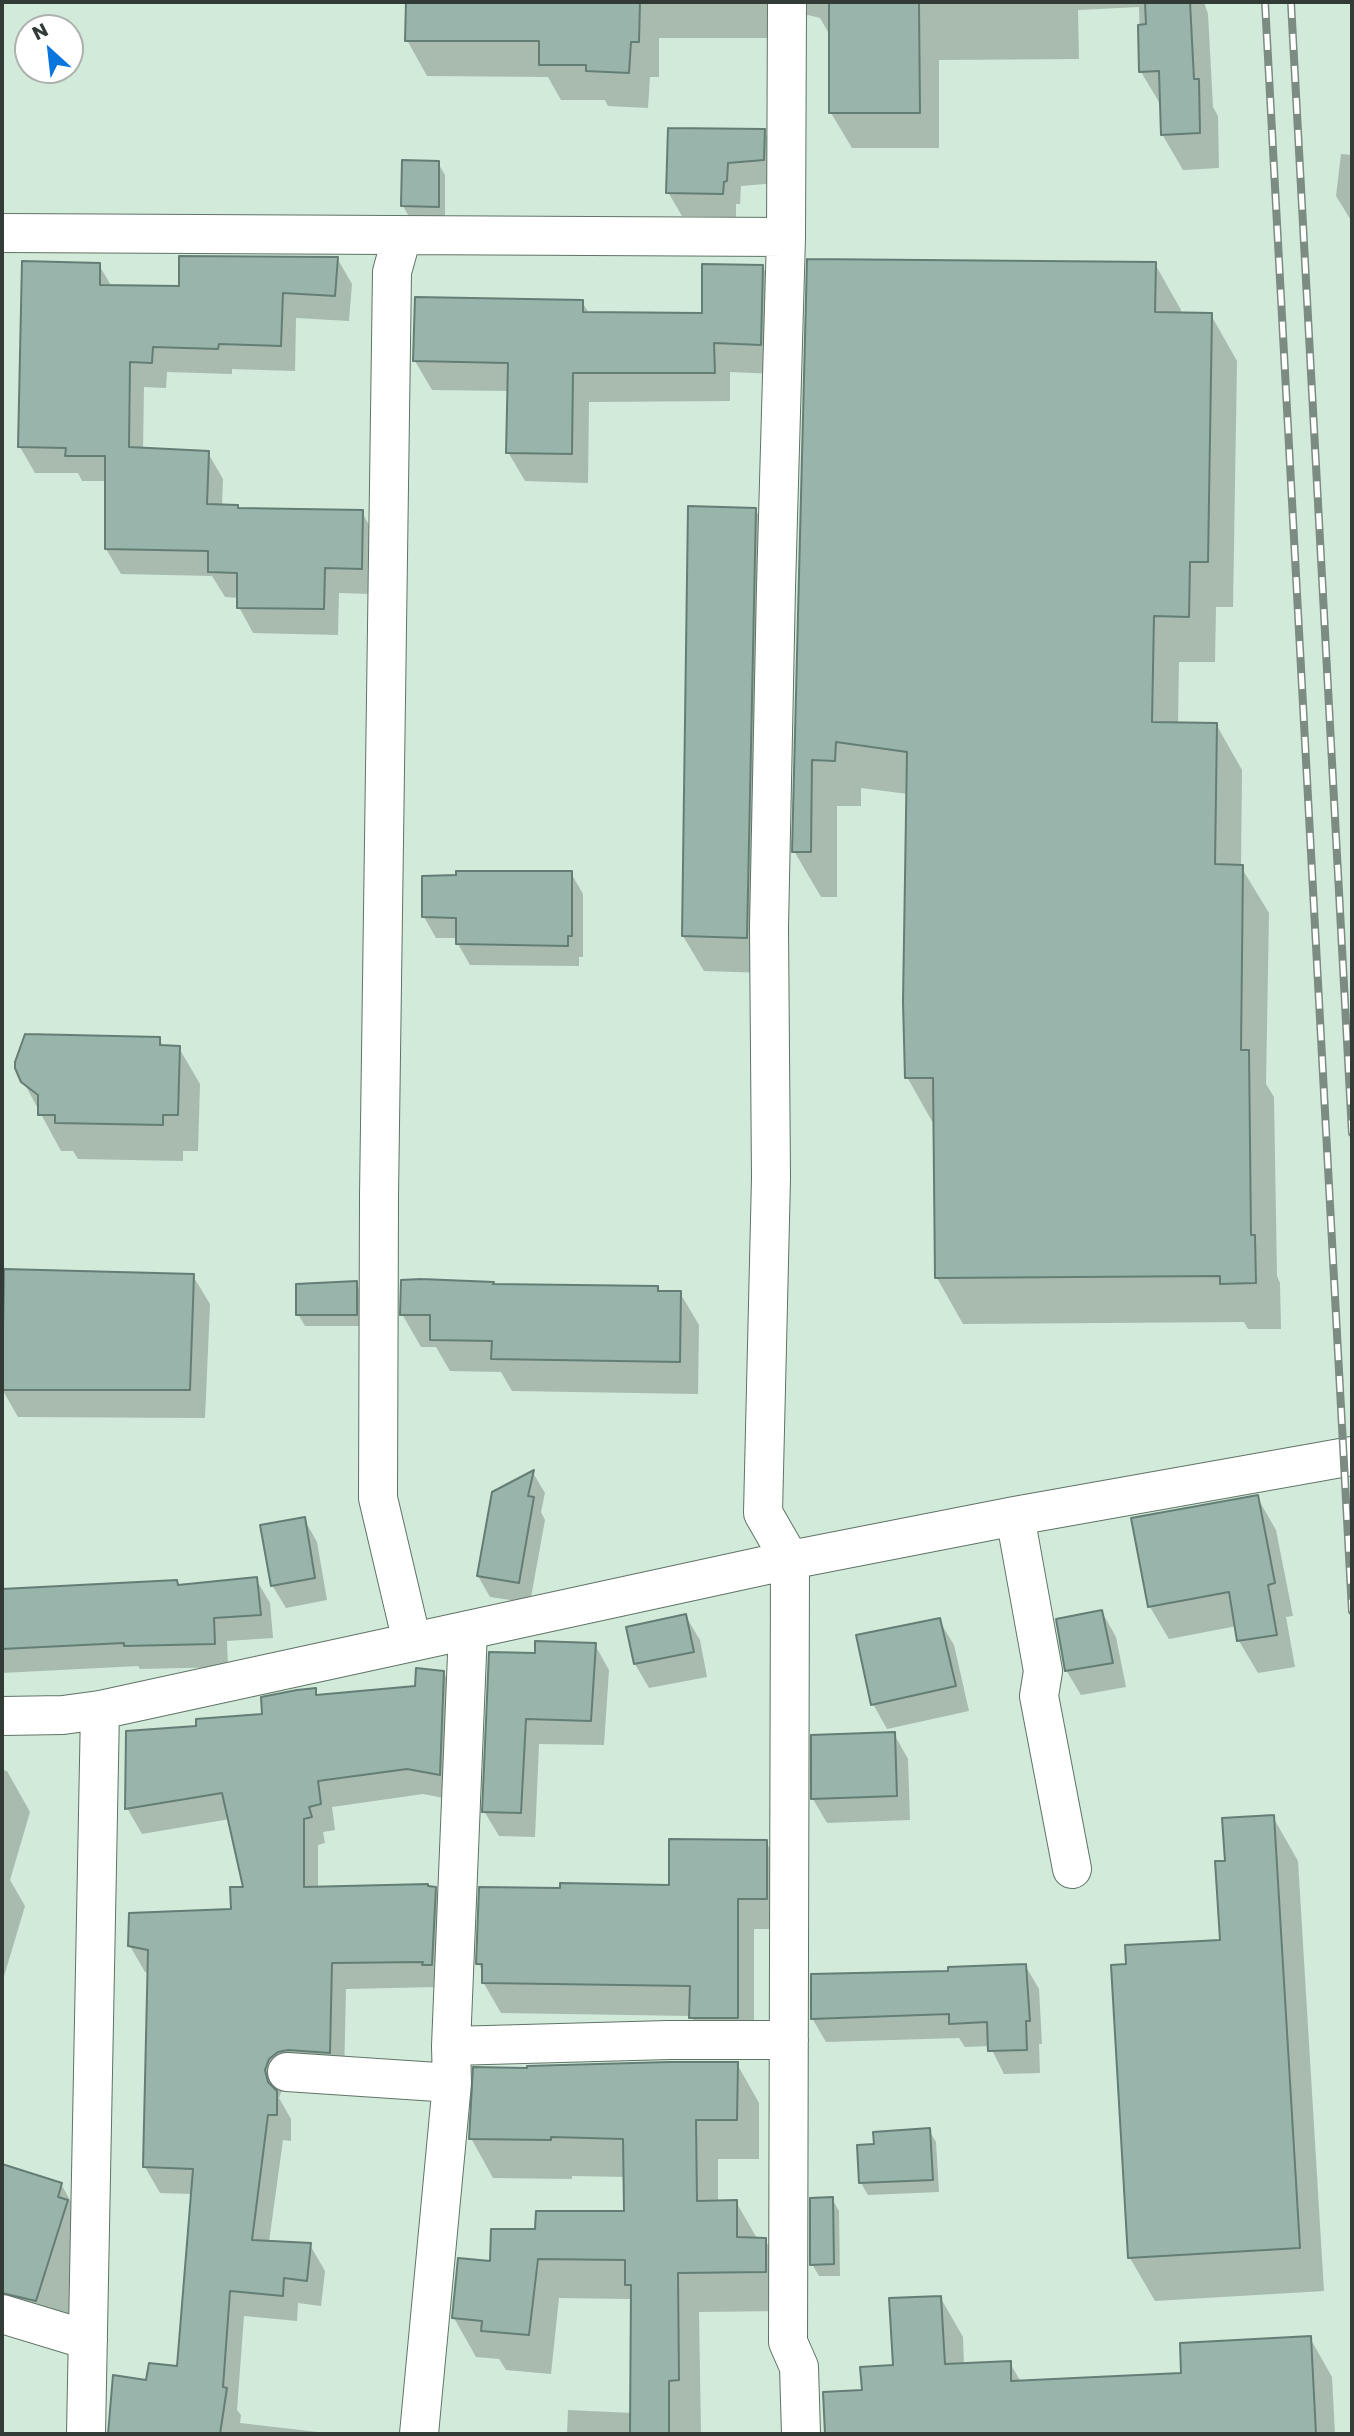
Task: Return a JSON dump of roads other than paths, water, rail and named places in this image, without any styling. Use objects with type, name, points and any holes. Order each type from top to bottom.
[{"type":"street","points":[[786,2],[786,237],[769,927],[771,1178],[763,1513],[790,1560],[788,2342],[799,2367],[801,2434]]},
{"type":"street","points":[[2,233],[786,237]]},
{"type":"street","points":[[402,236],[392,272],[379,1196],[378,1498],[412,1642]]},
{"type":"street","points":[[2,1716],[63,1715],[100,1710],[790,1560],[1352,1456]]},
{"type":"street","points":[[1016,1517],[1042,1671],[1039,1696],[1072,1868]]},
{"type":"street","points":[[419,2434],[452,2083],[451,2046],[468,1630]]},
{"type":"street","points":[[86,2434],[100,1710]]},
{"type":"street","points":[[451,2046],[669,2040],[789,2040]]},
{"type":"street","points":[[288,2072],[452,2083]]},
{"type":"street","points":[[2,2314],[88,2340]]},
{"type":"railway","points":[[1265,2],[1352,1611]]},
{"type":"railway","points":[[1291,2],[1352,1133]]}]
